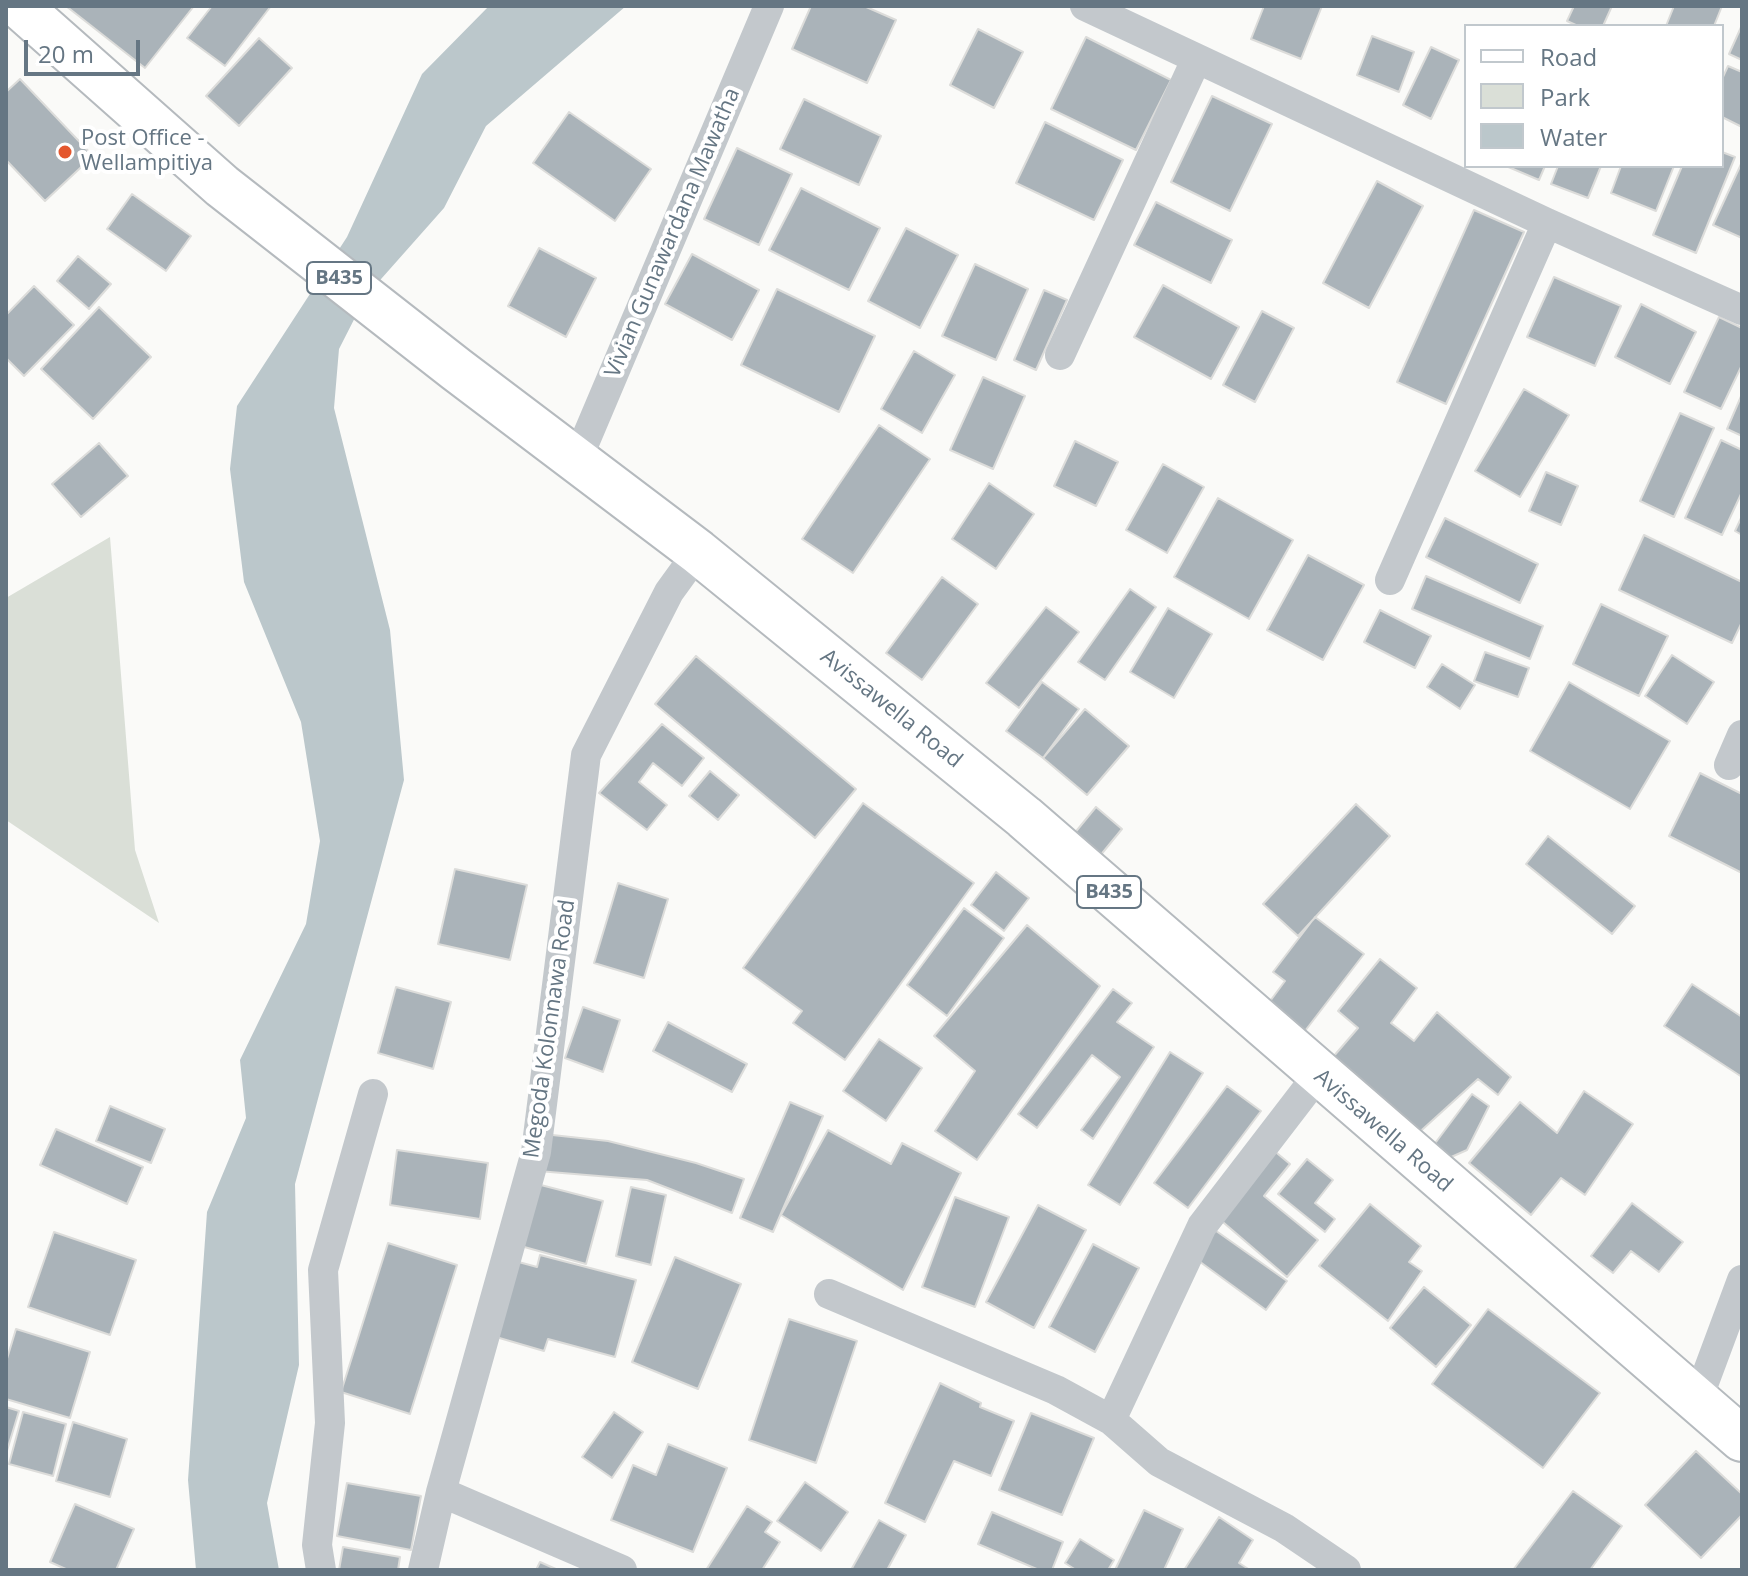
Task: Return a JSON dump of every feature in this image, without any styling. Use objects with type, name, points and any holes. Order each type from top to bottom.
[{"type":"main road","name":"Avissawella Road","points":[[19,6],[222,186],[456,369],[698,552],[1024,817],[1318,1075],[1742,1439]]},
{"type":"street","name":"Vivian Gunawardana Mawatha","points":[[577,460],[769,6]]},
{"type":"street","points":[[1085,6],[1196,60],[1485,179],[1547,223],[1742,310]]},
{"type":"street","points":[[1060,355],[1196,60]]},
{"type":"street","points":[[1390,580],[1547,223]]},
{"type":"street","name":"Megoda Kolonnawa Road","points":[[423,1570],[441,1492],[536,1152],[586,755],[669,592],[698,552]]},
{"type":"street","points":[[1729,765],[1742,735]]},
{"type":"street","points":[[1111,1420],[1202,1226],[1318,1075]]},
{"type":"street","points":[[321,1570],[317,1545],[330,1423],[323,1270],[373,1094]]},
{"type":"street","points":[[1697,1401],[1742,1280]]},
{"type":"street","points":[[829,1294],[1056,1390],[1111,1420],[1159,1462],[1284,1528],[1346,1570]]},
{"type":"street","points":[[441,1492],[622,1570]]},
{"type":"green space","points":[[110,537],[135,850],[159,923],[6,820],[6,598]]},
{"type":"water","points":[[489,6],[626,6],[486,126],[444,208],[366,296],[339,349],[334,408],[390,630],[404,780],[295,1184],[299,1365],[267,1503],[279,1570],[196,1570],[188,1480],[207,1212],[246,1118],[240,1060],[306,924],[320,841],[301,722],[244,582],[230,469],[237,406],[347,237],[422,74]]},
{"type":"building","points":[[66,6],[194,6],[145,68]]},
{"type":"building","points":[[212,6],[271,6],[225,66],[187,38]]},
{"type":"building","points":[[811,6],[864,6],[896,20],[867,83],[792,49]]},
{"type":"building","points":[[1264,6],[1322,6],[1301,59],[1251,39]]},
{"type":"building","points":[[1574,6],[1612,6],[1604,24],[1574,24],[1567,21]]},
{"type":"building","points":[[1674,6],[1722,6],[1715,24],[1667,24]]},
{"type":"building","points":[[1742,25],[1742,60],[1729,54]]},
{"type":"building","points":[[978,29],[1023,52],[994,108],[950,85]]},
{"type":"building","points":[[1372,36],[1414,52],[1399,92],[1357,75]]},
{"type":"building","points":[[1086,37],[1171,80],[1136,150],[1051,109]]},
{"type":"building","points":[[259,38],[292,68],[239,126],[206,96]]},
{"type":"building","points":[[1431,47],[1459,60],[1431,119],[1403,105]]},
{"type":"building","points":[[1728,66],[1742,72],[1742,127],[1724,118],[1724,75]]},
{"type":"building","points":[[20,79],[93,156],[45,201],[6,160],[6,92]]},
{"type":"building","points":[[1212,96],[1272,124],[1230,211],[1171,182]]},
{"type":"building","points":[[804,99],[881,136],[859,185],[780,149]]},
{"type":"building","points":[[569,112],[651,169],[615,221],[533,163]]},
{"type":"building","points":[[1045,122],[1123,160],[1094,220],[1016,183]]},
{"type":"building","points":[[737,148],[792,174],[759,245],[704,219]]},
{"type":"building","points":[[1724,153],[1735,157],[1696,253],[1653,235],[1681,168],[1724,168]]},
{"type":"building","points":[[1742,162],[1742,238],[1713,225]]},
{"type":"building","points":[[1511,168],[1544,168],[1539,180]]},
{"type":"building","points":[[1557,168],[1600,168],[1588,198],[1551,184]]},
{"type":"building","points":[[1620,168],[1673,168],[1656,211],[1611,193]]},
{"type":"building","points":[[1377,181],[1423,206],[1369,308],[1323,283]]},
{"type":"building","points":[[801,188],[880,228],[849,290],[769,250]]},
{"type":"building","points":[[132,194],[191,236],[166,271],[107,229]]},
{"type":"building","points":[[1156,202],[1232,240],[1211,283],[1134,245]]},
{"type":"building","points":[[1474,210],[1524,232],[1446,404],[1397,382]]},
{"type":"building","points":[[906,228],[958,255],[920,328],[868,301]]},
{"type":"building","points":[[539,248],[596,278],[566,337],[508,306]]},
{"type":"building","points":[[692,254],[759,290],[732,340],[665,304]]},
{"type":"building","points":[[78,256],[111,284],[89,309],[57,281]]},
{"type":"building","points":[[975,264],[1028,289],[996,360],[942,336]]},
{"type":"building","points":[[1554,277],[1621,306],[1595,366],[1527,337]]},
{"type":"building","points":[[1163,285],[1239,327],[1211,379],[1134,337]]},
{"type":"building","points":[[34,286],[74,325],[24,376],[6,358],[6,315]]},
{"type":"building","points":[[777,289],[875,336],[839,412],[741,365]]},
{"type":"building","points":[[1044,290],[1067,300],[1036,370],[1014,360]]},
{"type":"building","points":[[1641,304],[1696,332],[1670,384],[1615,357]]},
{"type":"building","points":[[99,307],[151,357],[93,419],[41,369]]},
{"type":"building","points":[[1262,311],[1294,328],[1255,402],[1223,385]]},
{"type":"building","points":[[1719,317],[1742,328],[1742,365],[1721,409],[1684,392]]},
{"type":"building","points":[[914,351],[955,375],[922,433],[881,409]]},
{"type":"building","points":[[983,377],[1025,396],[993,469],[950,450]]},
{"type":"building","points":[[1524,389],[1569,415],[1520,497],[1475,471]]},
{"type":"building","points":[[1742,394],[1742,436],[1727,429]]},
{"type":"building","points":[[1680,413],[1714,428],[1674,517],[1640,501]]},
{"type":"building","points":[[879,425],[930,459],[853,573],[802,539]]},
{"type":"building","points":[[1721,440],[1742,450],[1742,492],[1722,535],[1685,518]]},
{"type":"building","points":[[1075,441],[1118,462],[1096,506],[1054,486]]},
{"type":"building","points":[[99,443],[128,476],[81,517],[52,484]]},
{"type":"building","points":[[1163,464],[1204,487],[1167,553],[1126,530]]},
{"type":"building","points":[[1546,472],[1578,486],[1561,525],[1529,511]]},
{"type":"building","points":[[989,483],[1034,514],[996,569],[952,539]]},
{"type":"building","points":[[1218,498],[1293,540],[1249,619],[1174,577]]},
{"type":"building","points":[[1742,516],[1742,535],[1735,531]]},
{"type":"building","points":[[1445,518],[1538,564],[1520,603],[1426,557]]},
{"type":"building","points":[[1644,535],[1742,582],[1742,622],[1732,643],[1619,590]]},
{"type":"building","points":[[1308,555],[1364,585],[1323,660],[1267,630]]},
{"type":"building","points":[[1426,576],[1543,626],[1530,659],[1412,609]]},
{"type":"building","points":[[942,577],[978,604],[922,680],[886,653]]},
{"type":"building","points":[[1130,589],[1156,607],[1105,680],[1078,662]]},
{"type":"building","points":[[1601,604],[1668,636],[1639,696],[1573,664]]},
{"type":"building","points":[[1046,607],[1079,632],[1019,708],[986,683]]},
{"type":"building","points":[[1168,608],[1212,634],[1174,698],[1130,672]]},
{"type":"building","points":[[1380,610],[1431,636],[1415,668],[1364,642]]},
{"type":"building","points":[[1485,652],[1529,668],[1518,697],[1474,681]]},
{"type":"building","points":[[1672,655],[1714,682],[1687,724],[1645,696]]},
{"type":"building","points":[[696,656],[856,789],[815,838],[655,704]]},
{"type":"building","points":[[1442,664],[1475,685],[1460,709],[1427,687]]},
{"type":"building","points":[[1042,682],[1079,709],[1043,758],[1006,731]]},
{"type":"building","points":[[1569,682],[1670,741],[1630,809],[1530,751]]},
{"type":"building","points":[[1085,709],[1129,746],[1087,795],[1043,758]]},
{"type":"building","points":[[662,724],[704,758],[682,786],[653,763],[639,782],[667,805],[647,830],[599,793]]},
{"type":"building","points":[[710,771],[739,795],[718,820],[689,796]]},
{"type":"building","points":[[1700,773],[1742,794],[1742,873],[1669,836]]},
{"type":"building","points":[[863,803],[974,883],[845,1060],[793,1023],[802,1011],[743,968]]},
{"type":"building","points":[[1356,804],[1390,836],[1298,936],[1263,904]]},
{"type":"building","points":[[1096,807],[1122,829],[1090,868],[1064,846]]},
{"type":"building","points":[[1548,836],[1635,906],[1612,934],[1526,864]]},
{"type":"building","points":[[455,869],[527,885],[510,960],[438,944]]},
{"type":"building","points":[[996,872],[1029,898],[1004,931],[971,905]]},
{"type":"building","points":[[618,883],[668,899],[644,978],[594,963]]},
{"type":"building","points":[[964,908],[1004,938],[947,1016],[907,985]]},
{"type":"building","points":[[1315,917],[1364,954],[1295,1044],[1259,1016],[1285,981],[1273,972]]},
{"type":"building","points":[[1027,925],[1100,986],[977,1160],[935,1131],[975,1071],[934,1036]]},
{"type":"building","points":[[1380,959],[1417,988],[1391,1023],[1414,1041],[1437,1012],[1511,1077],[1498,1095],[1478,1079],[1413,1138],[1327,1064],[1358,1028],[1338,1011]]},
{"type":"building","points":[[1692,984],[1742,1017],[1742,1077],[1664,1026]]},
{"type":"building","points":[[396,987],[451,1002],[433,1069],[378,1053]]},
{"type":"building","points":[[1113,989],[1132,1003],[1117,1022],[1154,1047],[1093,1139],[1081,1130],[1120,1077],[1092,1055],[1037,1128],[1018,1114]]},
{"type":"building","points":[[583,1007],[620,1020],[603,1072],[565,1058]]},
{"type":"building","points":[[668,1022],[747,1064],[732,1092],[653,1051]]},
{"type":"building","points":[[879,1039],[922,1068],[886,1121],[843,1091]]},
{"type":"building","points":[[1170,1052],[1203,1073],[1120,1205],[1088,1185]]},
{"type":"building","points":[[1227,1086],[1261,1111],[1188,1208],[1154,1183]]},
{"type":"building","points":[[1584,1091],[1633,1124],[1585,1195],[1561,1178],[1531,1215],[1469,1163],[1520,1102],[1557,1133]]},
{"type":"building","points":[[1472,1094],[1489,1106],[1467,1150],[1449,1158],[1433,1146]]},
{"type":"building","points":[[790,1102],[823,1116],[773,1232],[740,1218]]},
{"type":"building","points":[[110,1106],[165,1129],[151,1163],[96,1141]]},
{"type":"building","points":[[56,1129],[143,1167],[127,1204],[40,1165]]},
{"type":"building","points":[[828,1130],[891,1164],[902,1143],[961,1173],[903,1290],[781,1215]]},
{"type":"building","points":[[543,1134],[608,1141],[696,1163],[744,1179],[732,1213],[647,1180],[538,1171]]},
{"type":"building","points":[[1272,1149],[1290,1164],[1264,1196],[1318,1240],[1287,1277],[1217,1217]]},
{"type":"building","points":[[397,1150],[488,1163],[480,1219],[390,1205]]},
{"type":"building","points":[[1307,1159],[1333,1180],[1315,1203],[1335,1219],[1325,1232],[1278,1194]]},
{"type":"building","points":[[533,1183],[603,1201],[586,1264],[517,1245]]},
{"type":"building","points":[[631,1187],[666,1195],[651,1265],[616,1256]]},
{"type":"building","points":[[955,1197],[1009,1217],[975,1307],[922,1287]]},
{"type":"building","points":[[1632,1203],[1683,1242],[1659,1272],[1631,1251],[1613,1273],[1591,1256]]},
{"type":"building","points":[[1370,1204],[1421,1246],[1409,1262],[1422,1271],[1388,1321],[1319,1266]]},
{"type":"building","points":[[1038,1205],[1086,1230],[1034,1328],[986,1302]]},
{"type":"building","points":[[1212,1228],[1287,1281],[1266,1310],[1192,1256]]},
{"type":"building","points":[[54,1232],[136,1260],[110,1335],[28,1307]]},
{"type":"building","points":[[388,1243],[457,1265],[410,1414],[341,1392]]},
{"type":"building","points":[[1093,1244],[1139,1268],[1095,1352],[1049,1327]]},
{"type":"building","points":[[540,1255],[636,1280],[615,1357],[548,1339],[544,1351],[496,1337],[515,1261],[537,1267]]},
{"type":"building","points":[[675,1257],[741,1284],[698,1389],[632,1362]]},
{"type":"building","points":[[1424,1287],[1471,1325],[1436,1367],[1390,1328]]},
{"type":"building","points":[[1488,1309],[1600,1393],[1543,1468],[1432,1384]]},
{"type":"building","points":[[789,1319],[857,1341],[816,1463],[749,1440]]},
{"type":"building","points":[[16,1329],[90,1352],[70,1418],[6,1399],[6,1362]]},
{"type":"building","points":[[940,1383],[981,1403],[980,1407],[1014,1421],[991,1476],[954,1461],[925,1522],[885,1503]]},
{"type":"building","points":[[6,1407],[19,1411],[6,1454]]},
{"type":"building","points":[[23,1412],[66,1424],[53,1476],[9,1464]]},
{"type":"building","points":[[614,1412],[643,1432],[612,1478],[582,1457]]},
{"type":"building","points":[[1031,1413],[1094,1438],[1062,1515],[999,1490]]},
{"type":"building","points":[[73,1422],[127,1439],[110,1497],[56,1481]]},
{"type":"building","points":[[668,1444],[727,1468],[693,1552],[611,1520],[633,1465],[656,1475]]},
{"type":"building","points":[[1696,1451],[1742,1494],[1742,1515],[1701,1558],[1645,1505]]},
{"type":"building","points":[[805,1482],[848,1512],[821,1551],[777,1521]]},
{"type":"building","points":[[347,1483],[421,1496],[411,1550],[337,1536]]},
{"type":"building","points":[[1573,1491],[1622,1526],[1590,1570],[1513,1570]]},
{"type":"building","points":[[75,1504],[134,1529],[116,1570],[68,1570],[50,1562]]},
{"type":"building","points":[[747,1506],[772,1522],[765,1532],[780,1542],[762,1570],[706,1570]]},
{"type":"building","points":[[1144,1510],[1183,1529],[1164,1570],[1115,1570]]},
{"type":"building","points":[[992,1512],[1063,1542],[1052,1570],[1039,1570],[978,1544]]},
{"type":"building","points":[[1219,1517],[1253,1540],[1239,1563],[1250,1570],[1184,1570]]},
{"type":"building","points":[[879,1520],[906,1535],[887,1570],[851,1570]]},
{"type":"building","points":[[1080,1539],[1114,1560],[1108,1570],[1076,1570],[1065,1563]]},
{"type":"building","points":[[343,1547],[400,1557],[398,1570],[339,1570]]},
{"type":"building","points":[[540,1562],[558,1570],[536,1570]]},
{"type":"place","name":"Post Office - Wellampitiya","points":[[65,152]]}]
